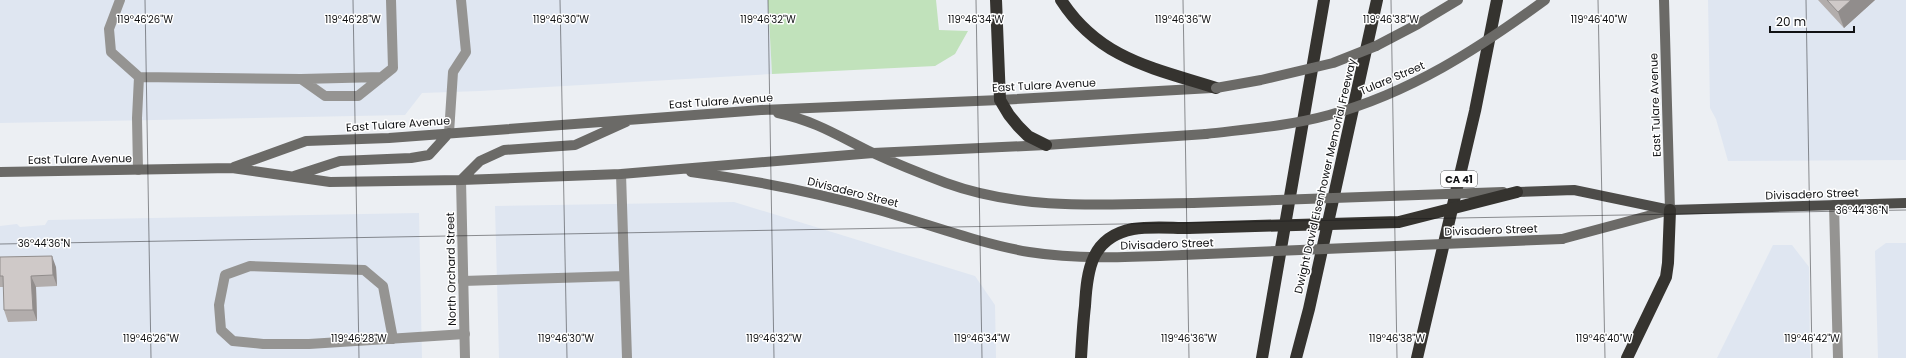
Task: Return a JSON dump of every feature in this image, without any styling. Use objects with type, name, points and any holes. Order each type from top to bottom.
[{"type":"highway","points":[[996,0],[1000,100],[1009,115],[1028,136],[1046,145]]},
{"type":"highway","points":[[1061,0],[1081,27],[1116,54],[1157,70],[1216,88]]},
{"type":"highway","points":[[1262,358],[1324,0]]},
{"type":"highway","name":"Dwight David Eisenhower Memorial Freeway","points":[[1296,358],[1377,0]]},
{"type":"highway","name":"CA 41","points":[[1416,358],[1475,111],[1497,0]]},
{"type":"highway","points":[[1081,358],[1086,278],[1093,257],[1112,237],[1134,229],[1399,222],[1517,192]]},
{"type":"highway","points":[[1627,358],[1666,277],[1669,248],[1670,210]]},
{"type":"main road","points":[[1216,88],[1261,80],[1333,63],[1376,46],[1418,24],[1458,0]]},
{"type":"main road","name":"Tulare Street","points":[[1206,134],[1270,127],[1329,115],[1379,98],[1421,80],[1467,54],[1544,0]]},
{"type":"main road","name":"East Tulare Avenue","points":[[1664,0],[1670,210]]},
{"type":"main road","name":"East Tulare Avenue","points":[[232,168],[306,141],[389,138],[450,132],[761,110],[1000,100],[1216,88]]},
{"type":"main road","name":"Divisadero Street","points":[[761,110],[798,117],[824,127],[873,152],[947,183],[1017,201],[1057,205],[1193,203],[1574,190],[1670,210]]},
{"type":"main road","points":[[461,180],[480,161],[504,150],[574,145],[634,119]]},
{"type":"main road","points":[[292,177],[340,161],[411,158],[429,155],[450,132]]},
{"type":"main road","name":"East Tulare Avenue","points":[[0,172],[232,168],[330,182],[461,180],[621,174],[873,152],[1046,145],[1206,134]]},
{"type":"main road","name":"Divisadero Street","points":[[671,169],[745,179],[820,195],[998,245],[1029,252],[1093,257],[1183,255],[1562,239],[1670,210],[1906,203]]},
{"type":"street","points":[[120,0],[110,29],[111,52],[139,77],[301,79],[382,77]]},
{"type":"street","points":[[301,79],[325,96],[358,96],[393,68],[390,0]]},
{"type":"street","points":[[450,132],[452,72],[466,52],[461,0]]},
{"type":"street","points":[[138,170],[137,118],[139,77]]},
{"type":"street","points":[[621,174],[626,358]]},
{"type":"street","name":"North Orchard Street","points":[[461,180],[465,358]]},
{"type":"street","points":[[1834,205],[1838,358]]},
{"type":"street","points":[[392,339],[383,286],[364,270],[250,266],[225,275],[219,305],[221,330],[233,341],[263,344],[309,344],[392,339],[465,334]]},
{"type":"street","points":[[463,281],[624,276]]},
{"type":"shaded area","points":[[0,0],[768,0],[772,74],[422,93],[405,115],[0,123]]},
{"type":"shaded area","points":[[1708,0],[1906,0],[1906,160],[1728,161],[1716,119],[1710,108]]},
{"type":"shaded area","points":[[734,202],[975,276],[995,305],[996,358],[499,358],[495,206]]},
{"type":"shaded area","points":[[419,213],[422,358],[0,358],[0,226],[17,224],[20,227],[45,225],[48,220]]},
{"type":"shaded area","points":[[1886,243],[1906,243],[1906,358],[1878,358],[1875,251]]},
{"type":"shaded area","points":[[1773,245],[1792,245],[1809,267],[1810,358],[1717,358]]},
{"type":"green space","points":[[768,0],[936,0],[939,30],[968,31],[955,54],[935,66],[772,74]]},
{"type":"building","points":[[1827,0],[1851,0],[1838,12]]},
{"type":"building","points":[[52,256],[53,275],[31,276],[33,310],[4,310],[3,276],[0,276],[0,257]]}]
